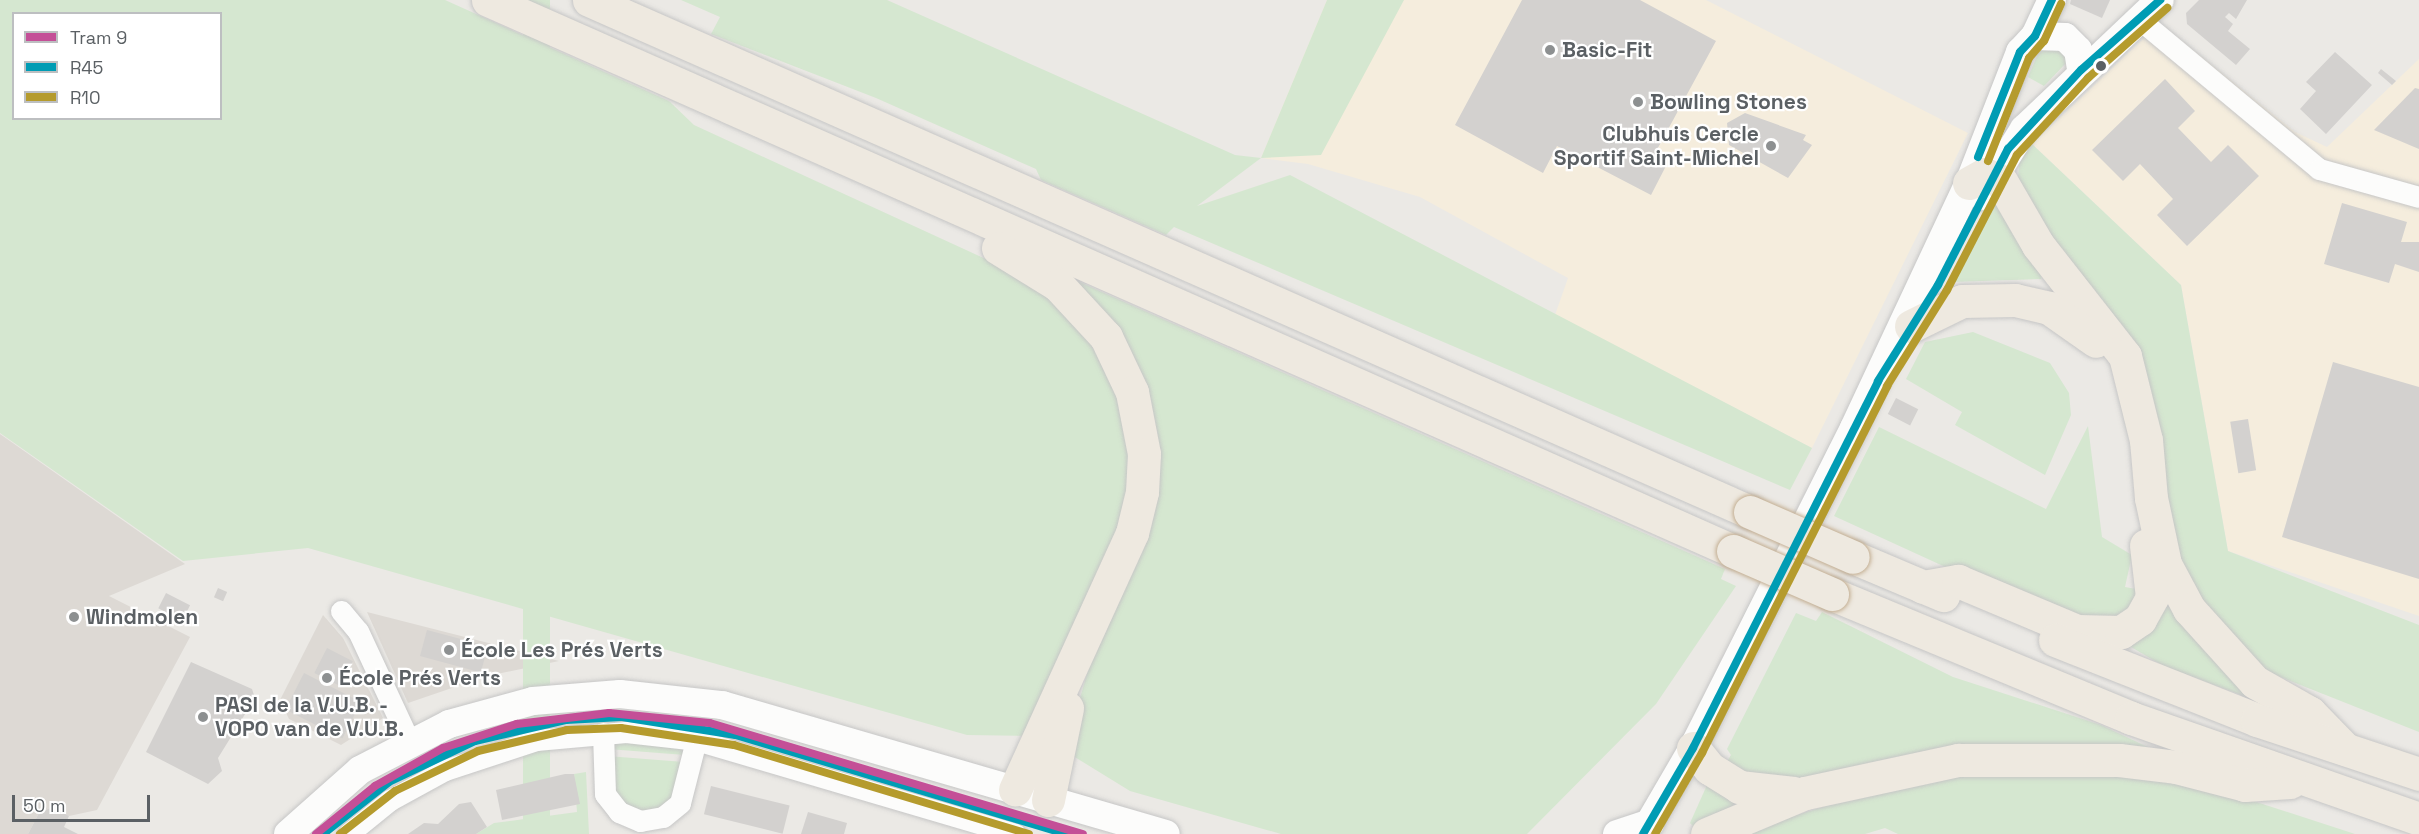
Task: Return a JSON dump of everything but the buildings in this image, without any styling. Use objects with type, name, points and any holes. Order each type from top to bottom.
[{"type":"highway","points":[[488,0],[1832,594],[2300,781],[2419,819]]},
{"type":"highway","points":[[589,0],[1923,587],[2165,685],[2419,774]]},
{"type":"highway","points":[[1991,169],[2038,245],[2125,356],[2146,440],[2156,528],[2180,594],[2210,636],[2255,682],[2310,713],[2344,749]]},
{"type":"highway","points":[[973,216],[998,249],[1058,285],[1095,322],[1117,356],[1138,413],[1144,463],[1138,512],[1076,662],[1015,790]]},
{"type":"highway","points":[[1911,326],[1962,301],[2016,300],[2072,320],[2106,351],[2125,396],[2152,597],[2133,626],[2091,634],[1958,581],[1923,587]]},
{"type":"highway","points":[[1048,800],[1076,662]]},
{"type":"highway","points":[[1692,748],[1715,772],[1752,792],[1805,793]]},
{"type":"highway","points":[[1707,834],[1805,793],[1934,763],[2025,756],[2176,767],[2245,785],[2300,781]]},
{"type":"main road","points":[[1878,381],[1911,326],[1991,169],[2014,66],[2036,36],[2052,0]]},
{"type":"main road","points":[[1617,834],[1646,829],[1692,748],[1878,381],[1991,169],[2081,70],[2160,0]]},
{"type":"main road","points":[[2036,36],[2065,37],[2078,50],[2081,70]]},
{"type":"main road","points":[[2014,66],[2025,90],[2055,96]]},
{"type":"main road","points":[[288,834],[336,789],[409,741],[449,724],[532,700],[620,694],[677,698],[742,711],[1166,834]]},
{"type":"street","points":[[2139,19],[2319,170],[2419,197]]},
{"type":"street","points":[[341,611],[358,631],[409,741]]},
{"type":"street","points":[[603,733],[605,794],[619,812],[639,827],[663,817],[680,803],[696,740]]},
{"type":"street","points":[[348,834],[435,774],[527,742],[603,733],[696,740],[1015,834]]},
{"type":"shaded area","points":[[1327,0],[1706,0],[1968,133],[1812,448],[1555,315],[1568,278],[1420,197],[1308,164],[1261,158]]},
{"type":"shaded area","points":[[2160,23],[2295,132],[2327,147],[2419,59],[2419,616],[2228,551],[2181,285],[2032,144]]},
{"type":"shaded area","name":"Windmolen","points":[[0,434],[185,564],[109,596],[190,637],[97,810],[69,816],[52,807],[39,813],[28,834],[0,834]]},
{"type":"shaded area","name":"École Les Prés Verts","points":[[367,612],[559,661],[487,676],[408,703]]},
{"type":"shaded area","name":"École Prés Verts","points":[[323,615],[343,638],[383,718],[341,745],[289,719],[280,700]]},
{"type":"green space","points":[[0,0],[445,0],[669,101],[694,125],[1014,272],[1053,297],[1096,344],[1130,427],[1124,523],[1030,736],[967,735],[308,548],[183,561],[0,433]]},
{"type":"green space","points":[[523,0],[550,0],[550,834],[523,834]]},
{"type":"green space","points":[[681,0],[887,0],[1235,155],[1261,158],[1197,206],[1290,175],[1812,448],[1790,490],[1174,227],[1166,235],[1041,180],[1036,169],[876,98],[711,34],[720,17]]},
{"type":"green space","points":[[1327,0],[1404,0],[1321,155],[1261,158]]},
{"type":"green space","points":[[2040,49],[2064,50],[2067,62],[2044,86],[2028,77]]},
{"type":"green space","points":[[2032,144],[2181,285],[2228,551],[2419,625],[2419,732],[2268,672],[2182,579],[2149,406],[2018,178],[2020,155]]},
{"type":"green space","points":[[1993,200],[2042,274],[2041,279],[1952,282]]},
{"type":"green space","points":[[1057,272],[1725,569],[1721,579],[1736,586],[1656,704],[1527,834],[1281,834],[1130,791],[1065,751],[1153,441]]},
{"type":"green space","points":[[1973,332],[2050,363],[2069,393],[2071,415],[2045,475],[1955,425],[1962,412],[1906,379],[1925,342]]},
{"type":"green space","points":[[2088,426],[2102,537],[2132,555],[2125,587],[2147,591],[2116,626],[2013,598],[1834,516],[1879,427],[2046,509]]},
{"type":"green space","points":[[2161,589],[2247,697],[2165,667],[2121,641]]},
{"type":"green space","points":[[1822,612],[1953,677],[2101,725],[2154,750],[1778,782],[1725,765],[1731,755],[1727,749],[1796,613],[1816,621]]},
{"type":"green space","points":[[612,740],[684,748],[685,755],[608,749]]},
{"type":"green space","points":[[607,756],[684,762],[680,792],[647,816],[615,801]]},
{"type":"green space","points":[[2030,767],[2204,785],[2355,834],[1898,834],[1885,828],[1865,834],[1733,834],[1910,781]]},
{"type":"green space","points":[[586,772],[589,834],[476,834],[494,823],[577,812],[574,774]]},
{"type":"green space","points":[[1707,785],[1744,800],[1695,828],[1690,823]]},
{"type":"tram line","name":"9","points":[[316,834],[375,786],[443,748],[517,724],[609,713],[710,723],[1083,834]]},
{"type":"transit line","name":"R45","points":[[1978,157],[2020,52],[2035,36],[2052,0]]},
{"type":"transit line","name":"R45","points":[[1643,834],[1693,748],[1878,381],[1938,285],[2008,149],[2081,70],[2160,0]]},
{"type":"transit line","name":"R10","points":[[1988,161],[2029,58],[2044,41],[2061,4]]},
{"type":"transit line","name":"R10","points":[[1655,834],[1702,753],[1887,386],[1947,290],[2017,155],[2088,78],[2167,8]]},
{"type":"transit line","name":"R45","points":[[323,834],[389,782],[475,741],[566,720],[622,717],[736,735],[1065,834]]},
{"type":"transit line","name":"R10","points":[[340,834],[395,791],[478,751],[567,730],[621,728],[734,745],[1029,834]]},
{"type":"place","name":"Basic-Fit","points":[[1550,50]]},
{"type":"place","name":"Bowling Stones","points":[[1638,102]]},
{"type":"place","name":"Clubhuis Cercle Sportif Saint-Michel","points":[[1771,146]]},
{"type":"place","name":"Windmolen","points":[[74,617]]},
{"type":"place","name":"École Les Prés Verts","points":[[449,650]]},
{"type":"place","name":"École Prés Verts","points":[[327,678]]},
{"type":"place","name":"PASI de la V.U.B. - VOPO van de V.U.B.","points":[[203,717]]}]
